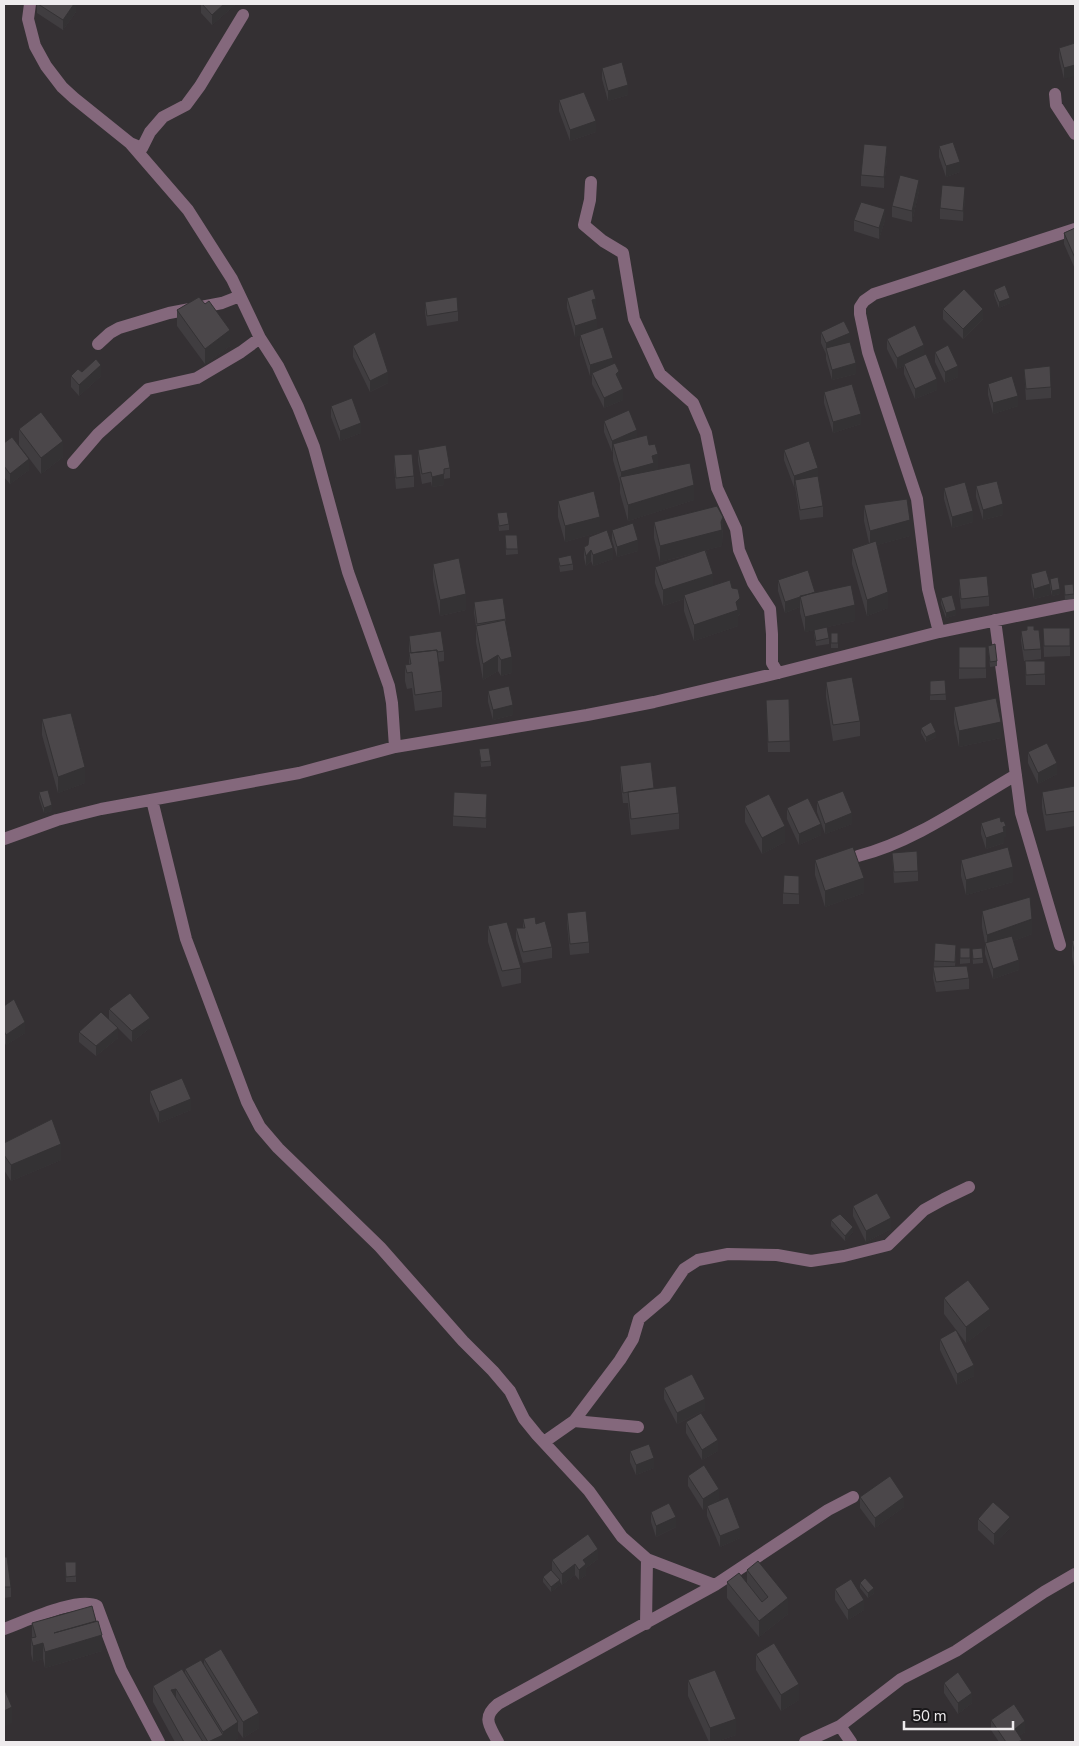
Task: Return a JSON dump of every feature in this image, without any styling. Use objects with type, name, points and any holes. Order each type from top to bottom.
[{"type":"street","points":[[30,4],[28,19],[35,46],[46,66],[62,87],[130,143],[188,210],[232,279],[260,338],[278,366],[298,407],[314,447],[348,572],[389,686],[395,747]]},
{"type":"street","points":[[130,143],[142,148],[150,132],[162,117],[186,105],[200,86],[243,16]]},
{"type":"street","points":[[1055,94],[1056,105],[1075,134]]},
{"type":"street","points":[[591,182],[590,200],[584,225],[623,253],[634,319],[660,374],[694,403],[706,433],[717,488],[736,529],[739,550],[752,583],[770,609],[772,663],[778,673]]},
{"type":"street","points":[[939,632],[928,589],[917,499],[868,352],[860,307],[864,301],[874,294],[1075,229]]},
{"type":"street","points":[[98,344],[119,328],[169,312],[222,303],[240,296]]},
{"type":"street","points":[[73,464],[98,434],[148,389],[197,378],[241,352],[260,338]]},
{"type":"street","points":[[4,839],[57,820],[102,809],[299,773],[395,747],[654,702],[939,632],[1075,604]]},
{"type":"street","points":[[995,620],[1022,819],[1060,945]]},
{"type":"street","points":[[858,856],[872,853],[935,824],[1016,775]]},
{"type":"street","points":[[152,800],[186,939],[246,1102],[260,1127],[278,1148],[380,1247],[463,1341],[493,1370],[510,1391],[524,1418],[589,1491],[622,1537],[647,1559],[715,1585]]},
{"type":"street","points":[[544,1442],[574,1421],[629,1346],[639,1320],[665,1297],[684,1269],[698,1260],[728,1254],[777,1255],[811,1261],[844,1256],[888,1245],[924,1210],[969,1187]]},
{"type":"street","points":[[574,1421],[638,1428]]},
{"type":"street","points":[[498,1742],[489,1724],[488,1716],[491,1709],[498,1704],[715,1585],[828,1510],[853,1498]]},
{"type":"street","points":[[646,1624],[647,1559]]},
{"type":"street","points":[[805,1742],[840,1726],[901,1679],[956,1651],[1044,1592],[1075,1574]]},
{"type":"street","points":[[4,1629],[48,1612],[85,1603],[98,1606],[121,1670],[159,1742]]},
{"type":"street","points":[[840,1726],[851,1742]]},
{"type":"building","points":[[38,4],[74,4],[63,20]]},
{"type":"building","points":[[202,4],[224,4],[212,15]]},
{"type":"building","points":[[1075,43],[1075,65],[1064,68],[1059,48]]},
{"type":"building","points":[[622,62],[628,85],[608,91],[602,68]]},
{"type":"building","points":[[584,92],[596,121],[570,130],[559,100]]},
{"type":"building","points":[[953,142],[960,162],[946,166],[939,146]]},
{"type":"building","points":[[864,144],[887,146],[884,177],[861,175]]},
{"type":"building","points":[[900,175],[919,180],[912,211],[892,206]]},
{"type":"building","points":[[942,185],[965,187],[963,211],[940,208]]},
{"type":"building","points":[[861,202],[885,209],[879,228],[854,220]]},
{"type":"building","points":[[1075,228],[1075,258],[1064,233]]},
{"type":"building","points":[[1005,285],[1010,298],[999,302],[994,290]]},
{"type":"building","points":[[593,289],[596,299],[592,300],[597,319],[575,326],[567,298]]},
{"type":"building","points":[[964,289],[983,309],[963,329],[943,309]]},
{"type":"building","points":[[199,297],[205,304],[209,301],[230,330],[205,349],[177,310]]},
{"type":"building","points":[[457,297],[458,311],[427,316],[425,302]]},
{"type":"building","points":[[844,321],[850,333],[826,343],[821,332]]},
{"type":"building","points":[[915,325],[924,345],[897,358],[887,339]]},
{"type":"building","points":[[603,327],[613,358],[590,365],[580,335]]},
{"type":"building","points":[[375,332],[388,372],[370,381],[353,346]]},
{"type":"building","points":[[850,342],[856,363],[832,370],[826,348]]},
{"type":"building","points":[[948,345],[958,366],[945,372],[935,352]]},
{"type":"building","points":[[926,354],[937,379],[915,389],[904,364]]},
{"type":"building","points":[[96,359],[101,365],[79,385],[71,376],[78,369],[82,372]]},
{"type":"building","points":[[615,363],[619,371],[616,374],[623,389],[604,398],[592,373]]},
{"type":"building","points":[[1050,366],[1051,387],[1026,389],[1024,369]]},
{"type":"building","points":[[1012,376],[1018,396],[993,403],[988,384]]},
{"type":"building","points":[[852,384],[861,414],[833,422],[824,392]]},
{"type":"building","points":[[352,398],[361,423],[340,431],[331,406]]},
{"type":"building","points":[[629,410],[637,430],[612,441],[604,421]]},
{"type":"building","points":[[41,412],[63,441],[41,458],[19,429]]},
{"type":"building","points":[[647,435],[649,445],[655,444],[658,454],[652,456],[654,463],[621,472],[613,444]]},
{"type":"building","points":[[12,437],[29,459],[10,474],[4,466],[4,443]]},
{"type":"building","points":[[809,441],[818,468],[794,476],[784,450]]},
{"type":"building","points":[[446,445],[450,468],[444,469],[444,474],[432,477],[431,472],[422,474],[418,450]]},
{"type":"building","points":[[412,454],[414,476],[396,478],[394,455]]},
{"type":"building","points":[[690,463],[694,485],[628,505],[620,477]]},
{"type":"building","points":[[818,476],[823,506],[800,510],[795,480]]},
{"type":"building","points":[[997,481],[1003,504],[983,510],[976,486]]},
{"type":"building","points":[[965,482],[973,511],[952,517],[944,488]]},
{"type":"building","points":[[594,491],[600,517],[565,526],[558,501]]},
{"type":"building","points":[[907,499],[910,520],[870,531],[864,505]]},
{"type":"building","points":[[717,506],[723,517],[721,522],[722,530],[660,546],[654,522]]},
{"type":"building","points":[[507,512],[509,524],[499,526],[497,513]]},
{"type":"building","points":[[633,523],[638,540],[617,547],[612,530]]},
{"type":"building","points":[[607,530],[613,548],[593,555],[591,550],[586,556],[584,547],[588,545],[589,537]]},
{"type":"building","points":[[505,535],[517,535],[518,549],[506,549]]},
{"type":"building","points":[[876,541],[888,592],[867,600],[852,549]]},
{"type":"building","points":[[705,550],[713,574],[663,590],[655,567]]},
{"type":"building","points":[[571,555],[573,564],[560,566],[558,558]]},
{"type":"building","points":[[459,558],[466,594],[440,600],[433,564]]},
{"type":"building","points":[[808,570],[815,592],[785,602],[778,580]]},
{"type":"building","points":[[1046,570],[1050,584],[1034,589],[1031,574]]},
{"type":"building","points":[[987,576],[989,596],[961,599],[959,579]]},
{"type":"building","points":[[1058,577],[1060,589],[1052,591],[1050,579]]},
{"type":"building","points":[[730,580],[732,588],[738,589],[740,598],[736,602],[738,610],[694,625],[684,595]]},
{"type":"building","points":[[1073,584],[1074,594],[1065,595],[1064,585]]},
{"type":"building","points":[[851,585],[855,605],[805,617],[800,596]]},
{"type":"building","points":[[952,595],[956,610],[946,613],[941,598]]},
{"type":"building","points":[[503,598],[506,619],[477,624],[474,602]]},
{"type":"building","points":[[505,620],[512,657],[501,660],[498,655],[483,664],[476,626]]},
{"type":"building","points":[[1027,626],[1034,626],[1034,630],[1039,630],[1041,649],[1024,650],[1021,631],[1027,630]]},
{"type":"building","points":[[827,627],[829,638],[816,641],[814,630]]},
{"type":"building","points":[[1043,628],[1070,628],[1070,646],[1044,646]]},
{"type":"building","points":[[441,631],[444,651],[411,653],[409,636]]},
{"type":"building","points":[[831,633],[838,633],[838,643],[831,643]]},
{"type":"building","points":[[995,644],[997,661],[990,662],[988,646]]},
{"type":"building","points":[[959,647],[986,647],[986,668],[959,668]]},
{"type":"building","points":[[437,650],[442,691],[415,695],[412,672],[407,673],[405,665],[411,664],[409,653]]},
{"type":"building","points":[[1025,661],[1045,661],[1045,674],[1026,675]]},
{"type":"building","points":[[852,677],[860,721],[833,725],[826,682]]},
{"type":"building","points":[[945,680],[946,694],[930,695],[930,681]]},
{"type":"building","points":[[509,686],[513,705],[493,710],[488,691]]},
{"type":"building","points":[[996,698],[1001,722],[959,731],[954,707]]},
{"type":"building","points":[[789,699],[790,741],[768,742],[766,700]]},
{"type":"building","points":[[71,713],[85,767],[58,777],[42,719]]},
{"type":"building","points":[[931,722],[936,732],[926,737],[921,728]]},
{"type":"building","points":[[1047,743],[1057,763],[1038,773],[1028,752]]},
{"type":"building","points":[[489,748],[491,761],[481,762],[479,749]]},
{"type":"building","points":[[651,762],[654,788],[623,793],[620,766]]},
{"type":"building","points":[[676,786],[679,813],[631,819],[628,792]]},
{"type":"building","points":[[1075,786],[1075,811],[1046,815],[1042,792]]},
{"type":"building","points":[[48,790],[52,805],[44,808],[39,792]]},
{"type":"building","points":[[843,791],[852,813],[825,824],[817,801]]},
{"type":"building","points":[[454,792],[487,794],[486,818],[453,816]]},
{"type":"building","points":[[769,794],[785,826],[762,838],[745,806]]},
{"type":"building","points":[[808,798],[821,824],[799,834],[787,808]]},
{"type":"building","points":[[1000,817],[1001,822],[1004,821],[1006,826],[1003,827],[1004,832],[986,838],[981,823]]},
{"type":"building","points":[[853,847],[864,878],[825,891],[815,860]]},
{"type":"building","points":[[1008,847],[1013,867],[966,880],[961,860]]},
{"type":"building","points":[[917,851],[918,871],[894,872],[892,853]]},
{"type":"building","points":[[784,875],[799,876],[799,894],[783,893]]},
{"type":"building","points":[[1030,897],[1032,919],[987,935],[982,911]]},
{"type":"building","points":[[586,911],[589,942],[570,944],[567,913]]},
{"type":"building","points":[[535,917],[536,924],[545,921],[552,947],[523,952],[516,928],[525,928],[523,919]]},
{"type":"building","points":[[507,922],[521,968],[502,971],[488,926]]},
{"type":"building","points":[[1012,936],[1019,960],[993,969],[985,943]]},
{"type":"building","points":[[1075,940],[1075,955],[1072,941]]},
{"type":"building","points":[[935,943],[956,945],[955,962],[934,961]]},
{"type":"building","points":[[960,948],[970,948],[970,958],[960,958]]},
{"type":"building","points":[[982,948],[983,958],[973,959],[972,949]]},
{"type":"building","points":[[967,966],[969,978],[936,982],[933,967]]},
{"type":"building","points":[[130,993],[150,1018],[132,1031],[109,1009]]},
{"type":"building","points":[[14,999],[25,1022],[6,1035],[4,1031],[4,1006]]},
{"type":"building","points":[[101,1012],[118,1028],[96,1046],[79,1032]]},
{"type":"building","points":[[182,1078],[191,1099],[159,1112],[150,1091]]},
{"type":"building","points":[[52,1119],[61,1144],[11,1165],[4,1155],[4,1143]]},
{"type":"building","points":[[877,1193],[891,1218],[866,1231],[853,1206]]},
{"type":"building","points":[[840,1214],[853,1227],[845,1236],[831,1220]]},
{"type":"building","points":[[968,1280],[990,1309],[966,1327],[944,1298]]},
{"type":"building","points":[[956,1330],[974,1365],[957,1374],[940,1339]]},
{"type":"building","points":[[692,1374],[705,1399],[677,1413],[664,1388]]},
{"type":"building","points":[[701,1413],[718,1440],[702,1450],[686,1422]]},
{"type":"building","points":[[649,1444],[654,1458],[636,1465],[630,1451]]},
{"type":"building","points":[[704,1465],[719,1489],[703,1499],[688,1476]]},
{"type":"building","points":[[890,1476],[904,1497],[875,1518],[860,1497]]},
{"type":"building","points":[[728,1497],[740,1528],[720,1536],[707,1506]]},
{"type":"building","points":[[993,1502],[1010,1517],[994,1534],[978,1519]]},
{"type":"building","points":[[669,1503],[676,1517],[656,1526],[651,1512]]},
{"type":"building","points":[[588,1534],[598,1549],[583,1560],[586,1564],[579,1570],[575,1564],[562,1574],[552,1560]]},
{"type":"building","points":[[4,1557],[7,1557],[11,1587],[4,1587]]},
{"type":"building","points":[[758,1561],[788,1598],[759,1621],[727,1582],[739,1573],[762,1602],[768,1597],[747,1570]]},
{"type":"building","points":[[65,1562],[76,1562],[76,1576],[66,1577]]},
{"type":"building","points":[[551,1570],[560,1580],[551,1587],[543,1577]]},
{"type":"building","points":[[865,1578],[874,1588],[868,1593],[860,1583]]},
{"type":"building","points":[[851,1579],[864,1600],[848,1610],[835,1589]]},
{"type":"building","points":[[92,1606],[96,1621],[54,1633],[98,1621],[102,1635],[45,1652],[43,1643],[33,1646],[31,1638],[36,1637],[32,1623]]},
{"type":"building","points":[[774,1643],[799,1684],[781,1695],[756,1654]]},
{"type":"building","points":[[221,1649],[259,1713],[243,1722],[204,1659]]},
{"type":"building","points":[[201,1660],[238,1722],[223,1732],[185,1669]]},
{"type":"building","points":[[182,1669],[223,1735],[208,1742],[176,1689],[171,1690],[203,1742],[184,1742],[153,1686]]},
{"type":"building","points":[[715,1670],[736,1719],[710,1728],[688,1680]]},
{"type":"building","points":[[958,1672],[972,1693],[958,1703],[944,1683]]},
{"type":"building","points":[[4,1688],[12,1707],[4,1711]]},
{"type":"building","points":[[1014,1704],[1025,1721],[1015,1729],[1022,1740],[1006,1742],[991,1720]]}]
